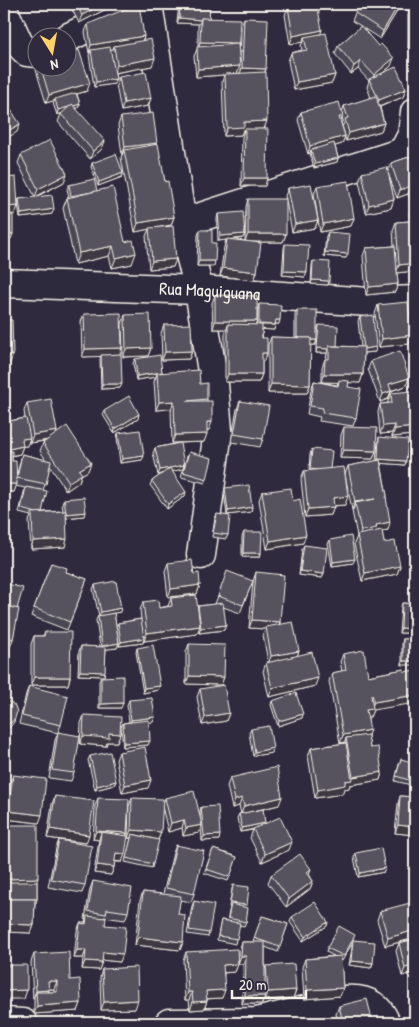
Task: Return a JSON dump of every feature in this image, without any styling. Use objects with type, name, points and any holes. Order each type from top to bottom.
[{"type":"street","points":[[78,33],[137,4]]},
{"type":"street","points":[[148,4],[182,223],[199,290],[214,384],[218,430],[201,554]]},
{"type":"street","points":[[4,11],[19,44],[28,52]]},
{"type":"street","points":[[182,223],[403,152],[412,135],[415,112]]},
{"type":"street","name":"Rua Maguiguana","points":[[4,283],[199,290],[369,302],[415,300]]},
{"type":"street","points":[[169,1023],[256,1022],[345,1000],[357,999],[368,1002],[376,1007],[386,1023]]},
{"type":"street","points":[[4,1022],[23,1023]]},
{"type":"building","points":[[76,4],[103,4],[82,15]]},
{"type":"building","points":[[139,4],[144,36],[91,45],[88,24]]},
{"type":"building","points":[[180,4],[210,4],[209,19],[179,18]]},
{"type":"building","points":[[317,4],[322,30],[293,36],[288,7]]},
{"type":"building","points":[[360,4],[399,4],[383,31],[355,13]]},
{"type":"building","points":[[411,7],[415,7],[415,40],[410,40]]},
{"type":"building","points":[[201,18],[240,19],[239,43],[200,42]]},
{"type":"building","points":[[244,18],[268,19],[266,69],[242,68]]},
{"type":"building","points":[[361,26],[378,46],[381,44],[394,58],[374,75],[361,61],[354,66],[338,46]]},
{"type":"building","points":[[326,33],[335,75],[297,82],[291,53],[307,50],[304,37]]},
{"type":"building","points":[[151,39],[155,58],[117,65],[114,46]]},
{"type":"building","points":[[238,44],[240,66],[198,69],[197,47]]},
{"type":"building","points":[[110,47],[116,79],[96,82],[91,50]]},
{"type":"building","points":[[78,50],[90,83],[49,95],[44,78],[78,78]]},
{"type":"building","points":[[396,67],[406,89],[379,100],[369,79]]},
{"type":"building","points":[[146,72],[151,98],[124,103],[119,77]]},
{"type":"building","points":[[266,72],[267,121],[244,122],[244,127],[227,128],[225,74]]},
{"type":"building","points":[[76,93],[80,104],[74,106],[72,104],[69,107],[58,110],[55,99]]},
{"type":"building","points":[[376,96],[384,123],[349,133],[345,119],[348,118],[344,106]]},
{"type":"building","points":[[339,102],[343,117],[339,117],[345,136],[310,146],[301,112]]},
{"type":"building","points":[[72,104],[105,141],[93,151],[61,114]]},
{"type":"building","points":[[9,107],[20,124],[4,133],[4,110]]},
{"type":"building","points":[[153,113],[157,143],[125,147],[121,117]]},
{"type":"building","points":[[245,129],[268,129],[267,178],[244,178]]},
{"type":"building","points":[[50,140],[67,174],[38,189],[21,155]]},
{"type":"building","points":[[334,143],[338,158],[315,164],[311,150]]},
{"type":"building","points":[[158,144],[165,182],[168,181],[174,217],[138,223],[124,150]]},
{"type":"building","points":[[116,154],[123,173],[99,182],[92,163]]},
{"type":"building","points":[[415,155],[415,193],[411,186],[400,190],[391,163]]},
{"type":"building","points":[[387,167],[394,199],[369,205],[362,173]]},
{"type":"building","points":[[16,177],[18,206],[4,207],[4,178]]},
{"type":"building","points":[[94,179],[97,191],[71,196],[69,185]]},
{"type":"building","points":[[348,181],[354,218],[323,224],[317,186]]},
{"type":"building","points":[[311,184],[318,220],[295,224],[288,188]]},
{"type":"building","points":[[113,187],[125,242],[133,240],[136,253],[116,258],[113,246],[79,253],[67,198]]},
{"type":"building","points":[[52,195],[54,209],[21,214],[19,199]]},
{"type":"building","points":[[248,199],[286,199],[286,234],[248,234]]},
{"type":"building","points":[[415,209],[415,228],[411,210]]},
{"type":"building","points":[[243,212],[245,234],[220,236],[218,214]]},
{"type":"building","points":[[4,215],[13,215],[13,234],[4,234]]},
{"type":"building","points":[[411,221],[412,228],[415,228],[415,263],[399,265],[396,222]]},
{"type":"building","points":[[173,226],[176,259],[152,261],[149,228]]},
{"type":"building","points":[[200,230],[212,230],[212,243],[216,243],[215,261],[199,261]]},
{"type":"building","points":[[328,232],[350,234],[348,254],[325,252]]},
{"type":"building","points":[[227,239],[261,243],[257,272],[223,268]]},
{"type":"building","points":[[285,244],[309,245],[307,272],[284,271]]},
{"type":"building","points":[[395,246],[398,284],[369,287],[366,248]]},
{"type":"building","points":[[313,261],[330,262],[329,281],[312,280]]},
{"type":"building","points":[[215,295],[257,296],[257,321],[215,321]]},
{"type":"building","points":[[408,302],[412,335],[382,339],[378,305]]},
{"type":"building","points":[[259,304],[281,305],[280,320],[276,320],[275,325],[259,324]]},
{"type":"building","points":[[297,310],[317,310],[317,340],[297,338]]},
{"type":"building","points":[[121,313],[122,348],[85,349],[84,314]]},
{"type":"building","points":[[150,314],[151,348],[126,349],[125,315]]},
{"type":"building","points":[[373,315],[376,347],[364,349],[360,317]]},
{"type":"building","points":[[4,320],[12,320],[13,355],[4,355]]},
{"type":"building","points":[[191,324],[192,351],[165,352],[164,325]]},
{"type":"building","points":[[228,324],[262,325],[262,338],[267,338],[267,353],[262,353],[262,374],[228,374]]},
{"type":"building","points":[[319,325],[338,326],[337,346],[329,346],[328,349],[317,348]]},
{"type":"building","points":[[271,337],[311,338],[310,385],[271,384]]},
{"type":"building","points":[[329,346],[364,347],[363,374],[324,374],[325,359],[329,359]]},
{"type":"building","points":[[400,351],[409,378],[389,384],[391,391],[383,394],[371,361]]},
{"type":"building","points":[[121,354],[122,384],[102,384],[101,355]]},
{"type":"building","points":[[160,355],[162,372],[137,376],[135,359]]},
{"type":"building","points":[[199,370],[200,384],[207,383],[207,399],[187,401],[212,401],[212,422],[207,422],[207,434],[175,435],[174,401],[159,402],[157,373]]},
{"type":"building","points":[[339,380],[349,381],[348,387],[361,389],[356,418],[322,413],[323,408],[310,406],[314,381],[338,386]]},
{"type":"building","points":[[412,391],[415,427],[395,429],[395,425],[383,426],[380,404],[392,403],[391,393]]},
{"type":"building","points":[[4,392],[6,392],[10,419],[4,420]]},
{"type":"building","points":[[129,396],[139,414],[115,429],[104,411]]},
{"type":"building","points":[[51,399],[57,431],[33,435],[27,403]]},
{"type":"building","points":[[240,401],[269,406],[263,439],[234,434]]},
{"type":"building","points":[[26,418],[30,438],[22,439],[23,446],[4,450],[4,422]]},
{"type":"building","points":[[67,426],[91,463],[79,470],[82,474],[69,482],[43,443]]},
{"type":"building","points":[[344,427],[377,428],[376,451],[343,450]]},
{"type":"building","points":[[140,430],[144,456],[122,459],[118,433]]},
{"type":"building","points":[[379,437],[408,440],[406,461],[378,459]]},
{"type":"building","points":[[180,443],[184,465],[160,470],[155,448]]},
{"type":"building","points":[[312,449],[332,451],[330,469],[310,469]]},
{"type":"building","points":[[4,451],[12,451],[12,461],[16,461],[17,484],[4,484]]},
{"type":"building","points":[[189,452],[212,458],[207,479],[183,472]]},
{"type":"building","points":[[22,454],[51,461],[46,484],[17,478]]},
{"type":"building","points":[[380,460],[390,522],[376,525],[377,528],[361,531],[355,503],[375,499],[355,502],[348,466]]},
{"type":"building","points":[[344,467],[348,496],[333,498],[334,507],[308,509],[304,471]]},
{"type":"building","points":[[170,468],[186,492],[168,504],[152,481]]},
{"type":"building","points":[[249,485],[252,507],[228,511],[225,488]]},
{"type":"building","points":[[26,487],[47,491],[42,512],[37,513],[21,509]]},
{"type":"building","points":[[291,488],[293,501],[300,499],[306,535],[270,541],[262,492]]},
{"type":"building","points":[[84,497],[86,512],[66,514],[64,499]]},
{"type":"building","points":[[66,511],[67,539],[33,541],[32,513]]},
{"type":"building","points":[[217,514],[230,516],[228,535],[213,533]]},
{"type":"building","points":[[382,530],[384,543],[395,541],[400,566],[365,573],[357,535]]},
{"type":"building","points":[[244,532],[262,532],[261,553],[243,553]]},
{"type":"building","points":[[351,536],[355,559],[333,562],[330,540]]},
{"type":"building","points":[[304,545],[327,548],[324,574],[300,571]]},
{"type":"building","points":[[192,560],[194,574],[199,573],[200,585],[171,589],[168,563]]},
{"type":"building","points":[[51,563],[67,568],[66,572],[87,579],[70,622],[34,608]]},
{"type":"building","points":[[227,571],[253,581],[243,605],[218,596]]},
{"type":"building","points":[[256,572],[284,575],[280,622],[252,620]]},
{"type":"building","points":[[116,581],[121,608],[101,612],[95,585]]},
{"type":"building","points":[[4,583],[23,588],[17,609],[4,605]]},
{"type":"building","points":[[196,595],[200,626],[147,633],[143,602],[158,600],[159,608],[172,606],[171,598]]},
{"type":"building","points":[[223,603],[226,625],[201,628],[198,606]]},
{"type":"building","points":[[402,603],[415,604],[415,629],[401,628]]},
{"type":"building","points":[[4,606],[19,609],[13,639],[4,637]]},
{"type":"building","points":[[114,613],[119,643],[102,646],[98,616]]},
{"type":"building","points":[[141,619],[144,638],[121,642],[118,623]]},
{"type":"building","points":[[293,622],[299,651],[271,656],[266,627]]},
{"type":"building","points":[[45,632],[71,632],[70,677],[34,677],[34,636],[44,636]]},
{"type":"building","points":[[403,639],[415,639],[415,661],[403,661]]},
{"type":"building","points":[[189,644],[225,645],[224,677],[189,676]]},
{"type":"building","points":[[153,645],[160,686],[144,688],[137,648]]},
{"type":"building","points":[[81,646],[106,647],[105,672],[80,671]]},
{"type":"building","points":[[364,650],[368,676],[404,669],[404,672],[415,670],[415,695],[374,702],[372,694],[373,709],[366,710],[370,730],[343,735],[332,673],[346,670],[343,654]]},
{"type":"building","points":[[312,652],[318,678],[272,688],[266,663]]},
{"type":"building","points":[[123,676],[123,703],[101,704],[101,677]]},
{"type":"building","points":[[224,685],[229,713],[205,717],[200,689]]},
{"type":"building","points":[[29,686],[68,696],[61,725],[22,716]]},
{"type":"building","points":[[296,693],[303,714],[279,721],[272,701]]},
{"type":"building","points":[[152,698],[155,717],[131,720],[129,700]]},
{"type":"building","points":[[4,701],[10,702],[15,706],[17,712],[11,723],[5,725],[4,725]]},
{"type":"building","points":[[84,715],[121,717],[120,734],[109,733],[109,738],[83,736]]},
{"type":"building","points":[[149,720],[150,741],[124,743],[123,723]]},
{"type":"building","points":[[269,726],[273,748],[255,752],[251,729]]},
{"type":"building","points":[[58,732],[80,736],[74,773],[52,770]]},
{"type":"building","points":[[368,735],[370,748],[378,747],[382,772],[353,777],[346,738]]},
{"type":"building","points":[[346,743],[352,780],[345,781],[345,785],[318,790],[311,748]]},
{"type":"building","points":[[145,747],[151,780],[125,785],[119,752]]},
{"type":"building","points":[[110,752],[116,781],[97,786],[90,756]]},
{"type":"building","points":[[401,759],[415,763],[415,782],[396,776]]},
{"type":"building","points":[[277,767],[282,797],[244,806],[242,798],[235,800],[230,778]]},
{"type":"building","points":[[13,775],[46,779],[42,815],[8,811]]},
{"type":"building","points":[[194,791],[202,825],[186,828],[184,820],[171,823],[165,798]]},
{"type":"building","points":[[55,796],[94,801],[89,835],[50,829]]},
{"type":"building","points":[[400,796],[415,797],[415,827],[398,825]]},
{"type":"building","points":[[98,798],[129,799],[127,833],[96,831]]},
{"type":"building","points":[[132,798],[163,799],[161,832],[131,830]]},
{"type":"building","points":[[218,806],[220,835],[204,836],[201,807]]},
{"type":"building","points":[[263,809],[265,823],[242,828],[239,814]]},
{"type":"building","points":[[280,817],[292,842],[265,854],[253,829]]},
{"type":"building","points":[[4,825],[38,825],[38,878],[5,879]]},
{"type":"building","points":[[101,832],[128,836],[125,854],[116,853],[114,867],[97,865]]},
{"type":"building","points":[[132,834],[159,840],[153,864],[126,858]]},
{"type":"building","points":[[59,840],[92,846],[85,885],[51,879]]},
{"type":"building","points":[[176,845],[204,851],[194,894],[166,888]]},
{"type":"building","points":[[381,848],[385,868],[360,873],[356,853]]},
{"type":"building","points":[[213,849],[237,857],[230,877],[206,869]]},
{"type":"building","points":[[300,854],[311,869],[307,872],[313,881],[289,899],[271,875]]},
{"type":"building","points":[[93,881],[132,888],[128,912],[107,909],[106,914],[88,911]]},
{"type":"building","points":[[4,882],[37,882],[37,899],[4,899]]},
{"type":"building","points":[[233,885],[249,887],[247,905],[230,903]]},
{"type":"building","points":[[143,892],[181,896],[178,914],[185,915],[183,942],[138,937]]},
{"type":"building","points":[[4,899],[35,899],[34,925],[4,924]]},
{"type":"building","points":[[194,901],[214,905],[209,933],[189,930]]},
{"type":"building","points":[[315,902],[328,922],[305,937],[292,917]]},
{"type":"building","points":[[410,903],[415,930],[388,938],[380,911]]},
{"type":"building","points":[[231,904],[248,908],[246,922],[228,918]]},
{"type":"building","points":[[87,916],[106,918],[105,925],[126,927],[123,954],[103,952],[102,962],[85,961],[86,950],[77,950],[80,923],[86,924]]},
{"type":"building","points":[[262,916],[288,924],[280,947],[254,938]]},
{"type":"building","points":[[221,920],[240,923],[237,939],[218,936]]},
{"type":"building","points":[[339,926],[355,935],[344,956],[327,948]]},
{"type":"building","points":[[415,939],[415,965],[405,968],[399,943]]},
{"type":"building","points":[[353,940],[375,942],[373,963],[351,961]]},
{"type":"building","points":[[242,942],[265,942],[265,996],[245,996],[246,956],[241,956]]},
{"type":"building","points":[[237,949],[238,964],[223,965],[225,990],[206,991],[207,1001],[193,1002],[192,992],[188,992],[186,952]]},
{"type":"building","points":[[69,952],[70,980],[80,979],[81,1003],[37,1006],[36,992],[57,992],[57,981],[48,981],[49,990],[36,991],[34,954]]},
{"type":"building","points":[[341,956],[343,988],[307,990],[305,959]]},
{"type":"building","points":[[294,964],[296,990],[268,992],[266,966]]},
{"type":"building","points":[[4,965],[27,965],[27,990],[4,991]]},
{"type":"building","points":[[137,967],[138,1000],[104,1002],[102,969]]},
{"type":"building","points":[[367,999],[373,1023],[343,1023],[339,1006]]},
{"type":"building","points":[[228,1022],[228,1023],[196,1023]]}]
